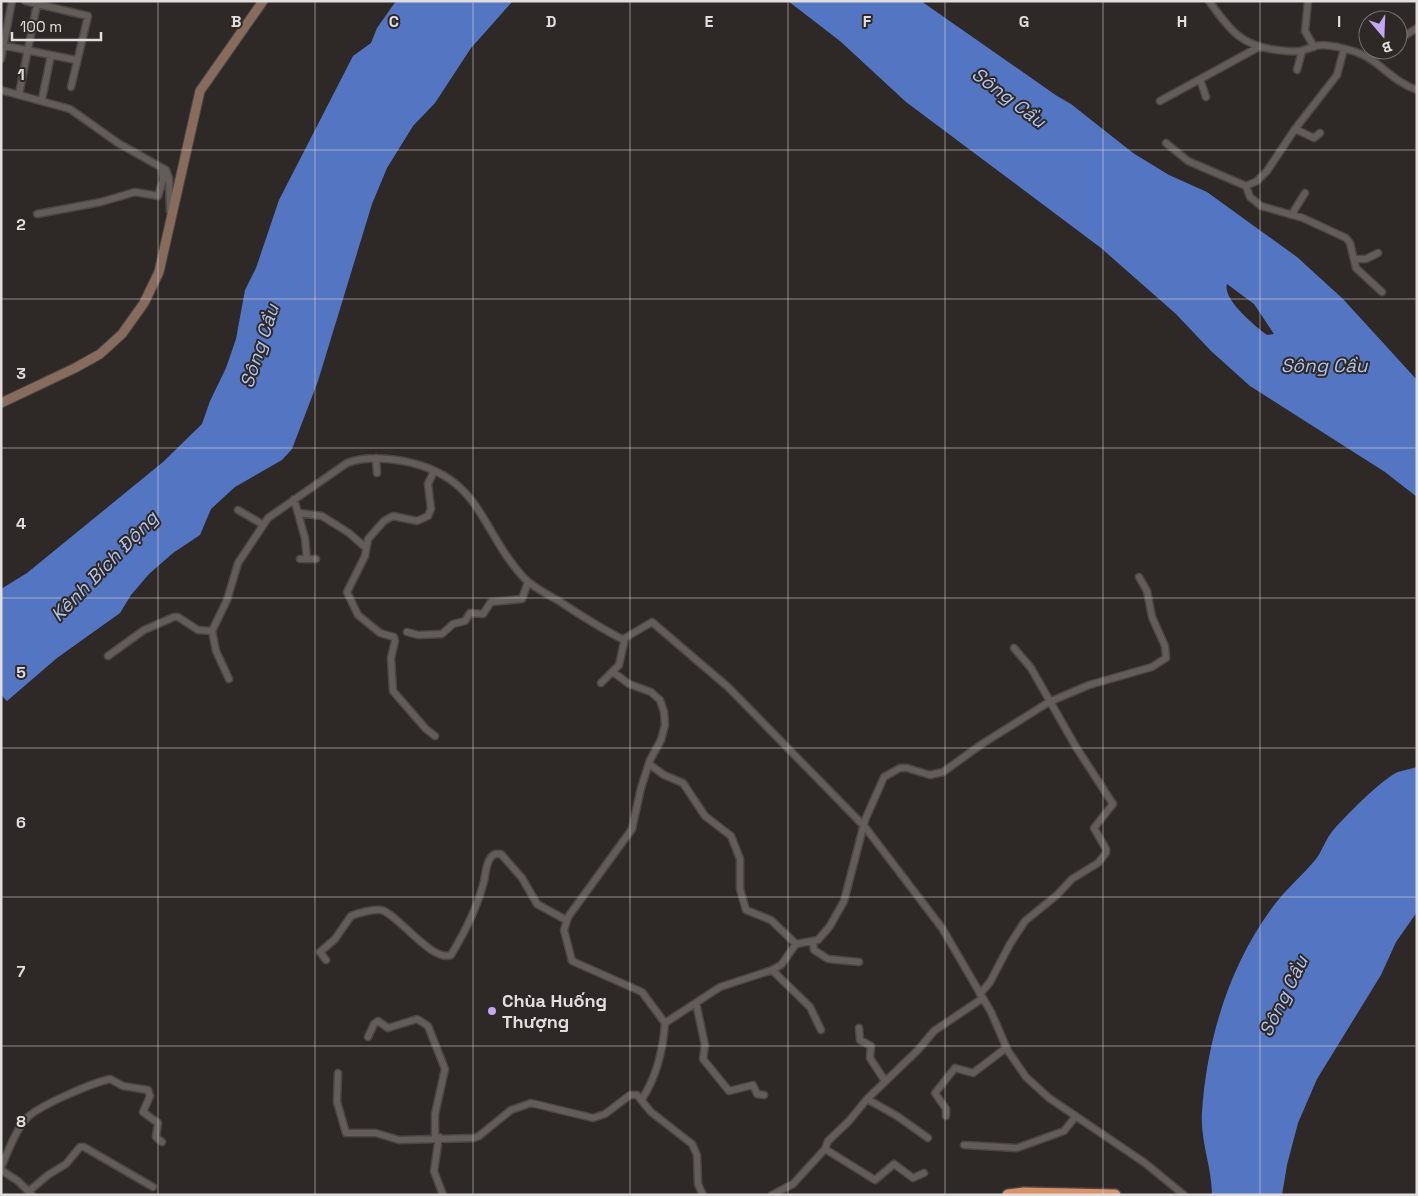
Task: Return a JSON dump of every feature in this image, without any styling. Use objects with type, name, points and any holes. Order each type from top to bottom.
[{"type":"highway","points":[[1008,1195],[1115,1195]]},
{"type":"main road","points":[[1,403],[100,354],[122,334],[144,303],[159,272],[200,91],[263,1]]},
{"type":"street","points":[[1,59],[2,45],[12,1]]},
{"type":"street","points":[[25,1],[88,16],[71,86]]},
{"type":"street","points":[[1210,1],[1225,23],[1248,43],[1258,48],[1302,51],[1314,47],[1344,49],[1358,54]]},
{"type":"street","points":[[1308,1],[1305,31],[1314,47]]},
{"type":"street","points":[[19,94],[37,4]]},
{"type":"street","points":[[2,45],[76,60]]},
{"type":"street","points":[[1160,101],[1258,48]]},
{"type":"street","points":[[1246,186],[1257,181],[1267,171],[1295,129],[1337,75],[1344,49]]},
{"type":"street","points":[[1297,70],[1302,51]]},
{"type":"street","points":[[42,99],[51,55]]},
{"type":"street","points":[[1371,60],[1396,81],[1417,90]]},
{"type":"street","points":[[1200,79],[1206,97]]},
{"type":"street","points":[[1,90],[42,99],[70,109],[118,143],[166,170],[169,178],[170,222]]},
{"type":"street","points":[[1295,129],[1310,138],[1314,138],[1320,133]]},
{"type":"street","points":[[1166,142],[1188,161],[1246,186],[1253,201],[1261,206],[1292,214],[1346,238],[1350,243],[1356,268],[1360,274],[1382,292]]},
{"type":"street","points":[[37,214],[101,202],[136,192],[158,196],[162,180],[162,168]]},
{"type":"street","points":[[1292,214],[1305,193]]},
{"type":"street","points":[[1354,259],[1366,259],[1378,253]]},
{"type":"street","points":[[376,458],[377,473]]},
{"type":"street","points":[[230,679],[216,651],[212,631],[227,600],[238,563],[262,524],[294,499],[347,463],[359,459],[376,458],[415,464],[450,478],[466,492],[502,547],[528,582],[624,640]]},
{"type":"street","points":[[434,471],[428,484],[431,509],[428,516],[412,521],[393,516],[387,518],[368,539],[365,556],[348,589],[348,594],[358,615],[380,633],[394,637],[395,641],[391,658],[394,691],[426,729],[435,736]]},
{"type":"street","points":[[294,499],[305,538],[303,559],[316,559]]},
{"type":"street","points":[[238,510],[262,524]]},
{"type":"street","points":[[299,513],[318,514],[349,533],[366,548]]},
{"type":"street","points":[[665,1023],[720,987],[772,970],[784,961],[796,944],[813,942],[828,930],[844,901],[880,782],[889,773],[907,768],[930,774],[943,772],[975,749],[1050,702],[1088,685],[1152,667],[1166,658],[1165,646],[1155,625],[1147,590],[1139,577]]},
{"type":"street","points":[[407,632],[442,634],[453,624],[465,621],[470,613],[483,614],[492,602],[522,599],[528,582]]},
{"type":"street","points":[[108,656],[136,635],[174,617],[180,618],[198,630],[212,631]]},
{"type":"street","points":[[624,640],[654,623],[728,687],[865,827],[928,906],[982,996],[1006,1048],[1036,1086],[1145,1163],[1184,1195]]},
{"type":"street","points":[[601,683],[620,665],[624,640]]},
{"type":"street","points":[[772,1195],[790,1187],[825,1149],[828,1141],[849,1121],[867,1099],[918,1050],[934,1031],[982,996],[1010,944],[1025,921],[1057,895],[1072,879],[1098,863],[1106,853],[1106,849],[1094,828],[1112,804],[1031,668],[1014,648]]},
{"type":"street","points":[[613,672],[626,682],[651,692],[660,700],[665,720],[663,735],[649,764],[632,829],[566,920],[564,930],[572,961],[642,992],[665,1023],[662,1050],[652,1082],[642,1099]]},
{"type":"street","points":[[649,764],[664,775],[683,783],[705,816],[729,832],[740,859],[740,889],[746,910],[771,920],[796,944]]},
{"type":"street","points":[[326,960],[320,952],[335,939],[351,916],[381,910],[391,915],[420,942],[443,956],[451,955],[466,930],[479,898],[488,862],[495,854],[501,854],[522,878],[537,904],[566,920]]},
{"type":"street","points":[[813,942],[814,950],[828,959],[859,962]]},
{"type":"street","points":[[772,970],[810,1008],[821,1030]]},
{"type":"street","points":[[696,1003],[704,1042],[704,1062],[729,1091],[753,1086],[757,1094],[764,1095]]},
{"type":"street","points":[[368,1037],[374,1024],[378,1021],[388,1028],[416,1019],[428,1026],[445,1069],[435,1114],[437,1137],[434,1171],[443,1195]]},
{"type":"street","points":[[859,1028],[860,1040],[871,1046],[870,1058],[885,1081]]},
{"type":"street","points":[[946,1116],[946,1109],[935,1093],[955,1068],[973,1073],[1006,1048]]},
{"type":"street","points":[[338,1073],[337,1102],[346,1133],[376,1133],[399,1140],[437,1137],[477,1137],[511,1110],[531,1103],[594,1118],[605,1114],[630,1095],[637,1095],[651,1112],[692,1144],[697,1155],[698,1184],[703,1195]]},
{"type":"street","points":[[153,1187],[84,1147],[80,1147],[66,1164],[30,1193],[1,1168],[20,1128],[30,1116],[53,1102],[107,1080],[123,1086],[148,1090],[150,1096],[143,1112],[158,1123],[156,1137],[162,1142]]},
{"type":"street","points":[[867,1099],[898,1116],[928,1138]]},
{"type":"street","points":[[964,1145],[1006,1149],[1022,1146],[1064,1131],[1076,1116]]},
{"type":"street","points":[[825,1149],[875,1180],[894,1164],[913,1178],[924,1173]]},
{"type":"water","name":"Sông Cầu","points":[[396,1],[513,1],[471,48],[435,103],[413,126],[387,168],[372,204],[318,381],[292,449],[282,460],[235,487],[211,509],[200,535],[173,553],[149,574],[131,595],[120,613],[57,658],[7,701],[1,695],[1,589],[27,573],[163,462],[202,424],[236,339],[245,290],[256,268],[279,200],[353,56],[371,43],[377,28]]},
{"type":"water","name":"Sông Cầu","points":[[788,1],[921,1],[1071,104],[1133,153],[1169,175],[1207,192],[1297,257],[1343,299],[1417,380],[1417,497],[1385,472],[1250,386],[1211,351],[1176,314],[1101,248],[906,102],[840,41]],"holes":[[[1227,284],[1254,304],[1274,334],[1267,335],[1241,312],[1229,297]]]},
{"type":"water","name":"Sông Cầu","points":[[1417,767],[1417,912],[1396,942],[1381,975],[1317,1079],[1298,1123],[1287,1165],[1282,1195],[1212,1195],[1204,1144],[1202,1112],[1209,1057],[1215,1029],[1233,976],[1259,927],[1275,904],[1316,859],[1331,833],[1344,818],[1373,790],[1391,776]]},
{"type":"place","name":"Chùa Huống Thượng","points":[[492,1011]]},
{"type":"water label","name":"Kênh Bích Động","points":[[104,566]]}]
